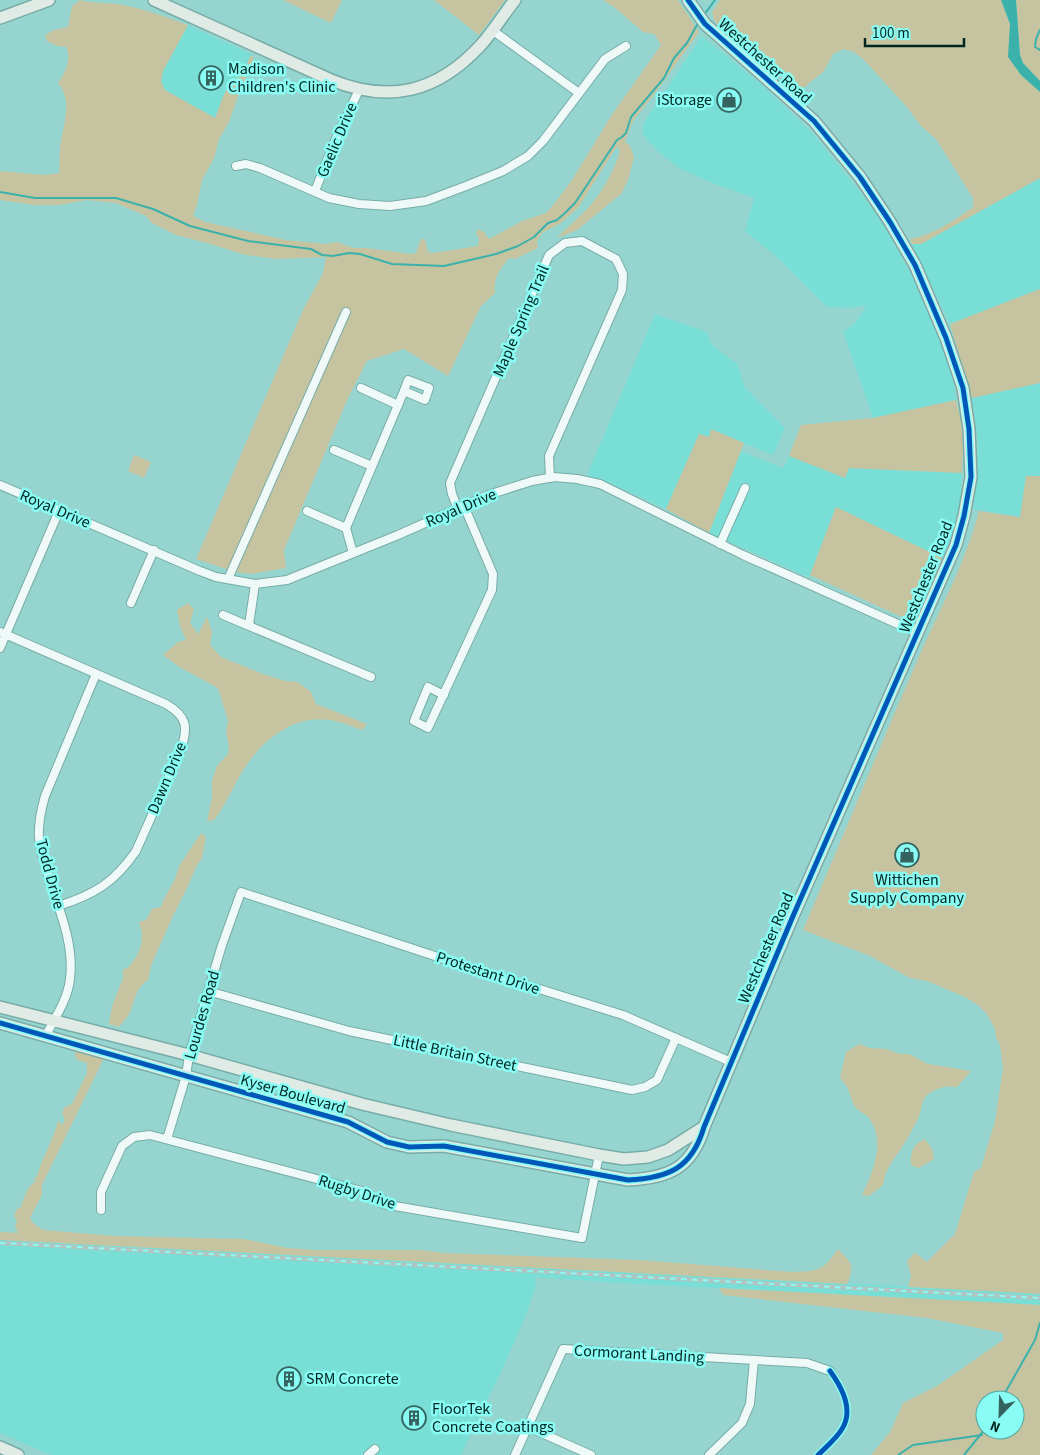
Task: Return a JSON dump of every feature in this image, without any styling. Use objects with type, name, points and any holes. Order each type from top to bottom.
[{"type":"street","points":[[0,18],[49,0]]},
{"type":"street","points":[[154,0],[350,88],[375,93],[401,91],[425,86],[444,76],[466,60],[482,44],[515,0]]},
{"type":"street","name":"Westchester Road","points":[[688,0],[701,19],[814,121],[860,177],[890,222],[915,265],[949,346],[963,388],[969,429],[971,476],[964,516],[956,545],[704,1127]]},
{"type":"street","points":[[492,30],[579,93]]},
{"type":"street","points":[[236,166],[246,164],[260,168],[329,198],[352,203],[390,206],[426,200],[502,171],[528,156],[543,142],[605,59],[626,46]]},
{"type":"street","name":"Gaelic Drive","points":[[315,191],[334,143],[359,90]]},
{"type":"street","name":"Maple Spring Trail","points":[[444,695],[428,687],[414,721],[428,728],[444,695],[492,590],[493,574],[461,507],[452,494],[450,483],[549,255],[565,243],[582,241],[616,259],[623,274],[622,290],[549,456],[550,478]]},
{"type":"street","points":[[228,579],[346,312]]},
{"type":"street","points":[[361,388],[398,405]]},
{"type":"street","points":[[353,553],[346,528],[404,391]]},
{"type":"street","points":[[334,450],[372,466]]},
{"type":"street","name":"Royal Drive","points":[[0,485],[200,571],[216,577],[255,584],[286,580],[497,492],[532,481],[550,478],[577,479],[600,484],[720,544],[918,633]]},
{"type":"street","points":[[720,544],[745,488]]},
{"type":"street","points":[[0,648],[3,633],[59,511]]},
{"type":"street","points":[[307,511],[346,528]]},
{"type":"street","points":[[131,603],[154,550]]},
{"type":"street","points":[[249,625],[255,584]]},
{"type":"street","points":[[223,615],[371,678]]},
{"type":"street","name":"Dawn Drive","points":[[3,633],[166,704],[178,710],[185,723],[186,734],[181,750],[136,851],[127,864],[108,883],[92,893],[58,906]]},
{"type":"street","name":"Todd Drive","points":[[46,1035],[65,997],[70,981],[71,962],[58,906],[42,853],[39,836],[40,817],[45,796],[96,674]]},
{"type":"street","name":"Protestant Drive","points":[[241,892],[623,1016],[731,1062]]},
{"type":"street","name":"Lourdes Road","points":[[167,1139],[186,1076],[189,1055],[222,944],[241,892]]},
{"type":"street","name":"Little Britain Street","points":[[208,991],[349,1032],[632,1090],[645,1087],[657,1080],[676,1038]]},
{"type":"street","name":"Kyser Boulevard","points":[[0,1007],[189,1055],[362,1104],[451,1125],[599,1155],[624,1159],[648,1157],[668,1150],[704,1127]]},
{"type":"street","name":"Kyser Boulevard","points":[[0,1023],[348,1122],[394,1144],[409,1147],[444,1146],[628,1180],[651,1179],[670,1173],[689,1158],[699,1143],[704,1127]]},
{"type":"street","name":"Rugby Drive","points":[[101,1210],[101,1192],[122,1146],[134,1137],[150,1135],[362,1191],[383,1204],[582,1238],[599,1155]]},
{"type":"street","name":"Cormorant Landing","points":[[515,1455],[563,1349],[807,1362],[830,1371]]},
{"type":"street","points":[[709,1455],[742,1423],[750,1404],[754,1360]]},
{"type":"street","points":[[528,1427],[591,1455]]},
{"type":"street","points":[[0,1447],[18,1455]]},
{"type":"street","points":[[368,1455],[375,1449]]},
{"type":"shaded area","points":[[80,0],[131,7],[188,25],[163,71],[161,82],[165,90],[215,118],[228,87],[236,78],[242,76],[250,57],[253,55],[253,61],[229,122],[219,139],[214,158],[202,180],[193,216],[205,222],[286,240],[326,244],[337,242],[354,248],[411,254],[416,253],[421,239],[425,239],[428,252],[433,253],[478,246],[479,239],[476,233],[478,229],[484,232],[489,239],[522,221],[546,213],[554,204],[572,180],[611,116],[661,45],[654,34],[643,32],[603,0],[678,0],[699,32],[633,121],[625,142],[630,146],[634,157],[628,180],[621,194],[577,230],[557,238],[594,202],[618,158],[620,151],[617,146],[578,208],[561,223],[542,233],[537,241],[538,248],[515,259],[509,258],[503,266],[496,278],[495,293],[481,306],[448,376],[404,349],[367,361],[348,398],[284,550],[286,568],[251,574],[235,572],[196,559],[303,310],[323,273],[326,257],[277,259],[246,255],[176,235],[152,223],[146,216],[116,203],[87,200],[59,205],[35,205],[0,200],[0,171],[44,175],[59,173],[66,106],[63,90],[58,83],[65,71],[68,51],[66,47],[57,46],[47,41],[45,35],[54,30],[68,27],[72,6]]},
{"type":"shaded area","points":[[283,0],[342,0],[331,23]]},
{"type":"shaded area","points":[[434,0],[505,0],[479,35]]},
{"type":"shaded area","points":[[720,0],[1001,0],[1010,24],[1009,57],[1021,75],[1040,92],[1040,178],[921,244],[912,244],[910,239],[935,231],[973,207],[973,198],[936,139],[921,126],[907,107],[864,60],[854,52],[844,49],[833,54],[824,71],[802,89],[797,97],[787,82],[751,57],[714,20],[712,12]]},
{"type":"shaded area","points":[[1001,0],[1016,0],[1020,55],[1023,63],[1040,81],[1040,92],[1021,75],[1008,57],[1010,24]]},
{"type":"shaded area","points":[[1016,0],[1040,0],[1040,81],[1023,63],[1020,55]]},
{"type":"shaded area","points":[[188,25],[253,55],[250,57],[242,76],[230,83],[216,118],[164,90],[161,82],[163,71]]},
{"type":"shaded area","points":[[702,36],[762,85],[813,134],[864,197],[886,229],[913,278],[943,345],[953,377],[956,400],[873,418],[843,332],[855,323],[866,306],[850,308],[827,307],[780,260],[745,231],[754,198],[680,169],[660,153],[642,134],[644,122]]},
{"type":"shaded area","points":[[1040,178],[1040,289],[950,324],[912,244],[921,244]]},
{"type":"shaded area","points":[[1040,289],[1040,383],[972,398],[950,324]]},
{"type":"shaded area","points":[[655,314],[707,332],[711,344],[738,365],[744,386],[785,428],[773,455],[711,430],[709,437],[699,434],[666,509],[587,475]]},
{"type":"shaded area","points":[[1040,383],[1040,476],[1026,476],[1020,517],[973,509],[978,476],[978,439],[972,398]]},
{"type":"shaded area","points":[[956,400],[964,434],[962,473],[849,468],[845,478],[789,456],[801,425],[873,418]]},
{"type":"shaded area","points":[[711,429],[744,443],[709,533],[666,509],[699,434],[709,437]]},
{"type":"shaded area","points":[[740,451],[783,468],[789,456],[845,477],[849,468],[962,473],[961,502],[954,531],[942,558],[836,507],[808,577],[709,533]]},
{"type":"shaded area","points":[[134,455],[151,462],[144,478],[128,471]]},
{"type":"shaded area","points":[[1026,476],[1040,476],[1040,1294],[908,1287],[911,1276],[907,1261],[915,1253],[927,1262],[955,1234],[974,1172],[981,1168],[995,1121],[1003,1068],[1000,1045],[995,1029],[987,1014],[978,1005],[965,997],[927,981],[910,978],[870,956],[803,930],[905,688],[960,566],[979,511],[1020,517]]},
{"type":"shaded area","points":[[836,507],[942,558],[918,617],[906,619],[810,575]]},
{"type":"shaded area","points":[[188,603],[194,609],[190,623],[198,634],[207,617],[212,632],[210,645],[221,657],[263,674],[285,681],[298,682],[311,692],[316,704],[367,724],[362,730],[337,721],[315,719],[288,727],[276,734],[265,743],[246,765],[218,815],[214,820],[207,821],[212,797],[212,780],[217,766],[228,754],[229,748],[226,731],[228,721],[218,688],[181,668],[163,655],[178,642],[186,640],[180,626],[177,610]]},
{"type":"shaded area","points":[[201,833],[206,837],[202,858],[196,867],[152,963],[148,980],[138,990],[130,1012],[119,1027],[109,1024],[112,1006],[123,978],[123,969],[128,968],[141,946],[142,935],[139,922],[146,920],[152,909],[161,907],[175,879],[179,866]]},
{"type":"shaded area","points":[[859,1044],[870,1048],[886,1049],[900,1054],[909,1054],[928,1064],[971,1071],[957,1087],[941,1088],[925,1097],[917,1121],[887,1170],[883,1185],[869,1196],[862,1195],[874,1167],[877,1136],[869,1118],[856,1108],[846,1086],[840,1078],[846,1052]]},
{"type":"shaded area","points":[[78,1050],[93,1055],[105,1056],[42,1185],[42,1195],[30,1218],[33,1223],[43,1230],[116,1236],[244,1239],[288,1248],[313,1250],[420,1250],[444,1253],[640,1260],[792,1272],[814,1270],[824,1266],[838,1249],[849,1261],[851,1273],[847,1284],[0,1240],[0,1232],[18,1233],[15,1227],[17,1221],[14,1216],[17,1209],[21,1207],[28,1189],[36,1181],[34,1180],[58,1121],[62,1125],[65,1120],[62,1113],[65,1107],[72,1104],[87,1073],[87,1063],[77,1060],[75,1054]]},
{"type":"shaded area","points":[[925,1139],[932,1149],[934,1159],[919,1168],[911,1165],[911,1156],[915,1146]]},
{"type":"shaded area","points":[[0,1240],[998,1291],[1040,1294],[1040,1305],[536,1277],[535,1289],[524,1320],[461,1455],[51,1455],[0,1433]]},
{"type":"shaded area","points":[[719,1288],[1040,1305],[1040,1455],[871,1455],[890,1432],[903,1403],[937,1386],[1003,1340],[1003,1333],[927,1318],[723,1295]]},
{"type":"waterway","points":[[704,15],[715,0]]},
{"type":"waterway","points":[[0,192],[35,198],[116,198],[153,209],[190,226],[248,241],[311,249],[322,255],[360,254],[392,264],[444,266],[496,254],[518,246],[534,237],[548,223],[557,220],[575,203],[617,140],[626,133],[631,117],[664,78],[674,58],[687,43],[698,23]]},
{"type":"waterway","points":[[1040,30],[1035,47],[1040,50]]},
{"type":"waterway","points":[[1007,1390],[1035,1340],[1040,1323]]},
{"type":"waterway","points":[[898,1455],[913,1445],[975,1436]]},
{"type":"waterway","points":[[964,1455],[976,1440]]},
{"type":"railway","points":[[0,1243],[1040,1298]]},
{"type":"cycle path","points":[[0,1023],[348,1122],[387,1142],[409,1147],[444,1146],[628,1180],[655,1177],[667,1173],[677,1168],[693,1152],[793,916],[956,545],[964,516],[971,477],[969,429],[963,388],[946,338],[915,265],[890,222],[860,177],[814,121],[705,24],[688,0]]},
{"type":"cycle path","points":[[818,1455],[840,1433],[847,1414],[845,1398],[830,1371]]},
{"type":"place","name":"Madison Children's Clinic","points":[[211,78]]},
{"type":"place","name":"iStorage","points":[[729,100]]},
{"type":"place","name":"Wittichen Supply Company","points":[[907,855]]},
{"type":"place","name":"SRM Concrete","points":[[289,1379]]},
{"type":"place","name":"FloorTek Concrete Coatings","points":[[414,1418]]}]
